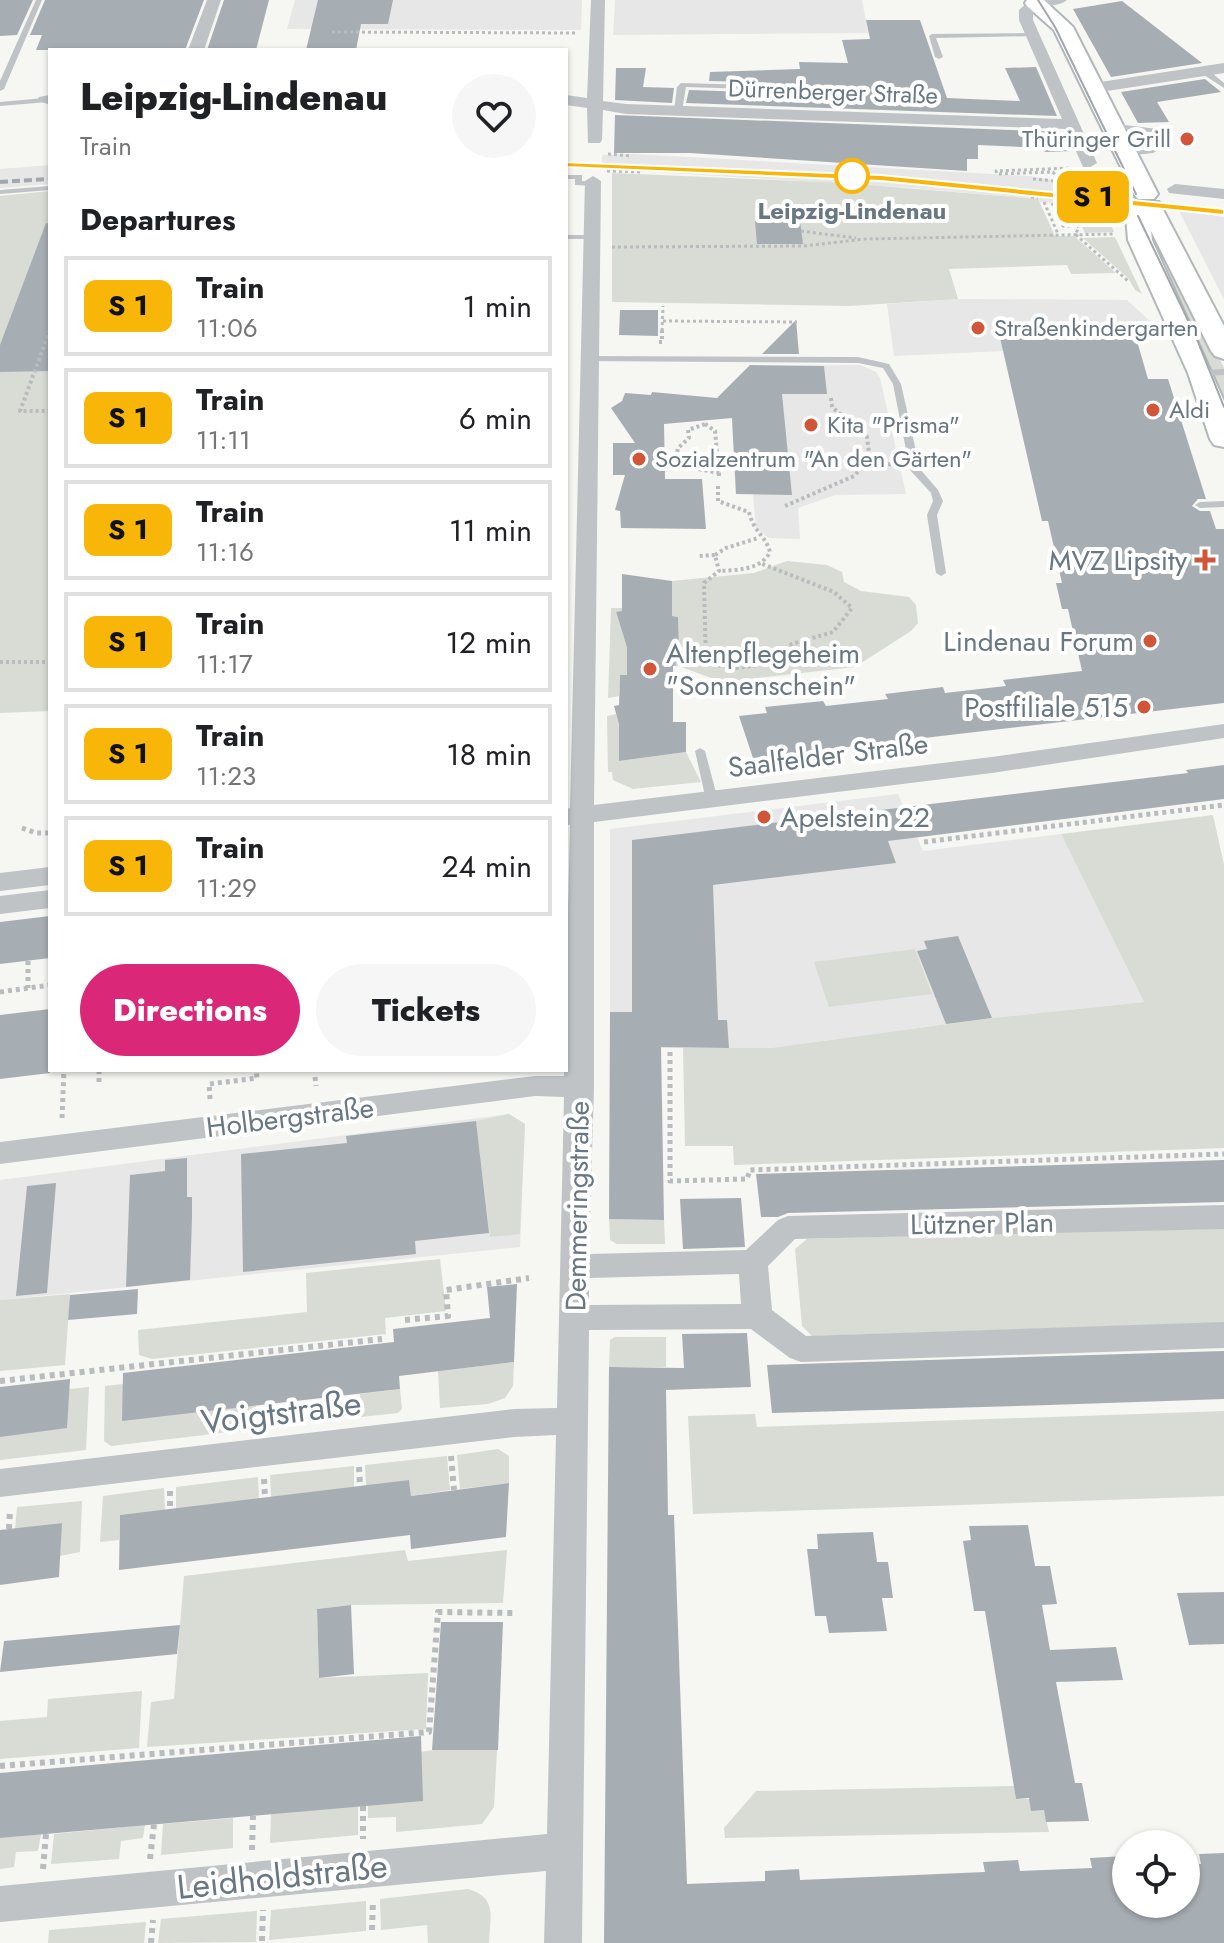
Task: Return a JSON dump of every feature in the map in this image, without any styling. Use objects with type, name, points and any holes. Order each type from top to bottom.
[{"type":"main road","points":[[1031,14],[1055,43],[1134,201],[1224,351]]},
{"type":"main road","points":[[1031,14],[1063,27],[1127,154],[1140,240],[1212,372],[1224,439]]},
{"type":"street","points":[[197,48],[214,0]]},
{"type":"street","points":[[594,140],[598,0]]},
{"type":"street","points":[[1060,0],[1031,14],[1088,166]]},
{"type":"street","points":[[1094,88],[1224,68]]},
{"type":"street","name":"Dürrenberger Straße","points":[[568,100],[626,109],[1071,124]]},
{"type":"street","name":"Demmeringstraße","points":[[563,1943],[580,1087],[571,820],[579,679],[588,359],[598,242],[593,182]]},
{"type":"street","points":[[1175,189],[1224,194]]},
{"type":"street","name":"Saalfelder Straße","points":[[571,820],[1224,731]]},
{"type":"street","points":[[0,882],[48,876]]},
{"type":"street","points":[[0,905],[48,899]]},
{"type":"street","name":"Holbergstraße","points":[[0,1153],[535,1086],[580,1087]]},
{"type":"street","name":"Lützner Plan","points":[[753,1262],[788,1228],[1224,1217]]},
{"type":"street","points":[[577,1266],[753,1262],[757,1316]]},
{"type":"street","points":[[575,1318],[757,1316],[801,1349],[1224,1335]]},
{"type":"street","name":"Voigtstraße","points":[[6,1492],[527,1421],[572,1421]]},
{"type":"street","name":"Leidholdstraße","points":[[0,1904],[512,1854],[564,1852]]},
{"type":"lane","points":[[0,89],[39,0]]},
{"type":"lane","points":[[939,57],[932,36],[1031,14]]},
{"type":"lane","points":[[1204,71],[1224,86]]},
{"type":"lane","points":[[678,111],[681,87],[684,85],[749,87]]},
{"type":"lane","points":[[0,104],[48,100]]},
{"type":"lane","points":[[1112,125],[1154,131],[1162,146],[1153,151],[1127,154]]},
{"type":"lane","points":[[568,177],[579,177],[578,183],[593,182]]},
{"type":"lane","points":[[0,192],[48,188]]},
{"type":"lane","points":[[568,237],[598,242]]},
{"type":"lane","points":[[588,359],[858,360],[878,363],[892,371],[915,470],[935,492],[938,501],[932,515],[941,573]]},
{"type":"lane","points":[[1200,505],[1224,504]]},
{"type":"lane","points":[[700,751],[712,800]]},
{"type":"path","points":[[332,32],[598,33]]},
{"type":"path","points":[[618,154],[632,156]]},
{"type":"path","points":[[1057,178],[1053,172],[996,171],[1088,166],[1134,201]]},
{"type":"path","points":[[633,171],[642,172]]},
{"type":"path","points":[[1033,179],[1055,181],[1063,177]]},
{"type":"path","points":[[1031,197],[1038,198]]},
{"type":"path","points":[[1044,202],[1059,235]]},
{"type":"path","points":[[1052,203],[1063,226],[1069,226],[1060,205],[1068,205],[1079,228],[1075,234]]},
{"type":"path","points":[[801,231],[865,239]]},
{"type":"path","points":[[1075,234],[1127,279],[1132,291]]},
{"type":"path","points":[[598,242],[804,246],[865,239],[1114,234]]},
{"type":"path","points":[[650,342],[662,342],[663,306]]},
{"type":"path","points":[[663,321],[797,322]]},
{"type":"path","points":[[48,335],[20,411],[48,411]]},
{"type":"path","points":[[785,506],[854,476],[864,465],[869,453],[867,437],[832,407],[831,398]]},
{"type":"path","points":[[705,424],[715,431],[719,476],[682,466],[676,457],[678,448],[689,438],[688,430],[705,424]]},
{"type":"path","points":[[864,465],[914,463]]},
{"type":"path","points":[[718,486],[718,501],[749,512],[758,537]]},
{"type":"path","points":[[699,556],[715,555],[758,537],[767,541],[770,552],[766,560],[760,563],[746,569],[719,571],[704,583],[706,664]]},
{"type":"path","points":[[715,555],[719,571]]},
{"type":"path","points":[[673,664],[706,664],[737,670],[766,662],[791,644],[815,640],[843,626],[852,608],[834,592],[760,563]]},
{"type":"path","points":[[0,662],[48,662]]},
{"type":"path","points":[[924,842],[1224,805]]},
{"type":"path","points":[[22,828],[48,833]]},
{"type":"path","points":[[28,961],[28,988]]},
{"type":"path","points":[[0,992],[48,985]]},
{"type":"path","points":[[670,1052],[670,1181],[747,1179],[750,1170],[1224,1154]]},
{"type":"path","points":[[62,1118],[64,1072]]},
{"type":"path","points":[[99,1072],[99,1084]]},
{"type":"path","points":[[210,1099],[209,1084],[257,1078],[256,1072]]},
{"type":"path","points":[[315,1077],[316,1086]]},
{"type":"path","points":[[405,1320],[448,1319],[446,1290],[529,1278]]},
{"type":"path","points":[[0,1381],[382,1339]]},
{"type":"path","points":[[450,1447],[454,1490]]},
{"type":"path","points":[[264,1470],[265,1498]]},
{"type":"path","points":[[170,1482],[170,1509]]},
{"type":"path","points":[[6,1492],[9,1529]]},
{"type":"path","points":[[0,1766],[429,1732],[438,1612],[513,1613]]},
{"type":"path","points":[[363,1806],[363,1844]]},
{"type":"path","points":[[252,1855],[253,1816]]},
{"type":"path","points":[[150,1864],[154,1824]]},
{"type":"path","points":[[43,1874],[46,1834]]},
{"type":"path","points":[[372,1930],[373,1891]]},
{"type":"path","points":[[262,1941],[263,1901]]},
{"type":"path","points":[[151,1943],[153,1912]]},
{"type":"shaded area","points":[[295,0],[582,0],[581,30],[287,29]]},
{"type":"shaded area","points":[[615,0],[862,0],[868,33],[613,35]]},
{"type":"shaded area","points":[[633,154],[1029,176],[1091,186],[1088,202],[1056,203],[914,188],[602,169],[602,155]]},
{"type":"shaded area","points":[[48,165],[48,184],[0,188],[0,169]]},
{"type":"shaded area","points":[[612,173],[844,183],[1038,199],[1055,236],[1074,236],[1116,273],[1071,274],[1067,265],[949,269],[958,299],[849,306],[612,302]]},
{"type":"shaded area","points":[[48,191],[48,711],[0,713],[0,196]]},
{"type":"shaded area","points":[[1071,203],[1100,204],[1107,218],[1099,219],[1103,227],[1112,227],[1114,232],[1085,233]]},
{"type":"shaded area","points":[[1179,211],[1224,217],[1224,299],[1202,256]]},
{"type":"shaded area","points":[[1115,237],[1142,294],[1083,238]]},
{"type":"shaded area","points":[[1177,267],[1224,368],[1224,421],[1159,268]]},
{"type":"shaded area","name":"Straßenkindergarten","points":[[958,299],[1127,300],[1152,323],[1133,327],[999,329],[1003,351],[894,356],[887,304]]},
{"type":"shaded area","name":"Kita \"Prisma\"","points":[[860,365],[876,372],[880,378],[906,494],[835,495],[798,508],[800,539],[769,538],[756,528],[753,494],[736,494],[730,386],[750,366]]},
{"type":"shaded area","points":[[787,561],[827,565],[842,572],[844,582],[861,591],[909,597],[916,605],[918,623],[911,631],[855,667],[722,682],[673,664],[678,617],[672,616],[672,581],[754,573]]},
{"type":"shaded area","points":[[611,608],[627,608],[627,611],[616,613],[627,639],[627,675],[620,675],[619,696],[608,698]]},
{"type":"shaded area","points":[[616,714],[626,742],[619,743],[619,761],[686,752],[701,782],[633,789],[613,780],[612,772],[608,772],[607,716]]},
{"type":"shaded area","points":[[898,794],[923,851],[1061,834],[1144,1002],[992,1018],[771,1048],[610,1048],[610,829]]},
{"type":"shaded area","points":[[1213,815],[1224,865],[1224,1148],[734,1165],[733,1146],[685,1146],[683,1048],[771,1048],[992,1018],[1144,1002],[1061,834]]},
{"type":"shaded area","points":[[915,949],[932,994],[829,1007],[814,962]]},
{"type":"shaded area","points":[[509,1114],[525,1124],[520,1247],[0,1300],[0,1180]]},
{"type":"shaded area","points":[[509,1114],[525,1124],[520,1234],[490,1237],[476,1121]]},
{"type":"shaded area","points":[[609,1219],[664,1220],[665,1244],[617,1244],[610,1240]]},
{"type":"shaded area","points":[[1224,1226],[1224,1323],[812,1336],[802,1326],[795,1249],[807,1239]]},
{"type":"shaded area","points":[[440,1259],[446,1311],[385,1318],[386,1334],[152,1359],[139,1355],[138,1330],[307,1312],[306,1273]]},
{"type":"shaded area","points":[[70,1294],[65,1365],[0,1371],[0,1300]]},
{"type":"shaded area","points":[[615,1337],[666,1337],[666,1367],[609,1367],[610,1340]]},
{"type":"shaded area","points":[[514,1362],[513,1386],[505,1398],[488,1404],[440,1408],[438,1371]]},
{"type":"shaded area","points":[[123,1384],[256,1406],[255,1429],[111,1446],[104,1441],[105,1386]]},
{"type":"shaded area","points":[[89,1387],[86,1450],[0,1460],[0,1436],[69,1389]]},
{"type":"shaded area","points":[[400,1389],[402,1409],[398,1413],[361,1417],[360,1394]]},
{"type":"shaded area","points":[[1224,1411],[1224,1496],[693,1514],[688,1416],[755,1414],[757,1427]]},
{"type":"shaded area","points":[[498,1449],[509,1456],[509,1483],[460,1489],[457,1455]]},
{"type":"shaded area","points":[[447,1456],[450,1490],[411,1496],[409,1480],[366,1486],[365,1465]]},
{"type":"shaded area","points":[[354,1466],[354,1487],[271,1497],[270,1475]]},
{"type":"shaded area","points":[[258,1477],[259,1499],[176,1509],[176,1487]]},
{"type":"shaded area","points":[[164,1488],[165,1510],[120,1515],[119,1540],[100,1542],[103,1496]]},
{"type":"shaded area","points":[[82,1501],[80,1552],[60,1556],[61,1523],[15,1529],[17,1507]]},
{"type":"shaded area","points":[[405,1550],[408,1561],[507,1550],[503,1603],[351,1605],[317,1609],[319,1678],[428,1673],[426,1729],[147,1747],[151,1702],[174,1699],[184,1576]]},
{"type":"shaded area","points":[[142,1691],[139,1748],[0,1759],[0,1721],[47,1717],[48,1699]]},
{"type":"shaded area","points":[[497,1750],[494,1807],[482,1824],[396,1832],[396,1817],[368,1818],[368,1806],[421,1752]]},
{"type":"shaded area","points":[[1014,1786],[1016,1799],[1029,1799],[1044,1810],[1049,1832],[725,1838],[724,1828],[756,1791]]},
{"type":"shaded area","points":[[358,1806],[358,1835],[270,1843],[271,1814]]},
{"type":"shaded area","points":[[233,1818],[233,1848],[161,1855],[163,1824]]},
{"type":"shaded area","points":[[145,1825],[143,1838],[121,1841],[119,1859],[51,1864],[54,1834]]},
{"type":"shaded area","points":[[41,1834],[38,1851],[16,1852],[14,1867],[0,1869],[0,1838]]},
{"type":"shaded area","points":[[468,1889],[478,1893],[488,1903],[491,1917],[489,1943],[428,1943],[427,1925],[381,1930],[380,1899]]},
{"type":"shaded area","points":[[366,1901],[366,1931],[269,1940],[271,1910]]},
{"type":"shaded area","points":[[257,1911],[256,1942],[158,1943],[161,1919]]},
{"type":"shaded area","points":[[146,1922],[144,1943],[48,1943],[49,1930]]},
{"type":"building","points":[[0,0],[33,0],[17,35],[0,36]]},
{"type":"building","points":[[45,0],[204,0],[186,48],[36,50],[42,35],[30,35]]},
{"type":"building","points":[[224,0],[269,0],[257,48],[208,48]]},
{"type":"building","points":[[318,0],[393,0],[388,24],[361,24],[356,48],[306,48]]},
{"type":"building","points":[[1122,1],[1202,63],[1111,77],[1073,9]]},
{"type":"building","points":[[866,20],[920,20],[947,98],[1020,101],[1005,68],[1036,67],[1057,116],[686,103],[689,90],[749,92],[756,88],[749,82],[709,81],[710,72],[800,69],[799,62],[848,63],[842,40],[870,39]]},
{"type":"building","points":[[616,68],[646,68],[643,87],[674,88],[672,103],[615,100]]},
{"type":"building","points":[[1205,79],[1221,92],[1157,102],[1169,122],[1138,123],[1121,92]]},
{"type":"building","points":[[615,115],[1064,132],[1072,151],[1045,152],[1043,148],[978,145],[978,159],[967,159],[967,171],[690,153],[614,153]]},
{"type":"building","points":[[755,221],[800,221],[803,244],[757,244]]},
{"type":"building","points":[[48,224],[48,371],[0,372],[0,345]]},
{"type":"building","points":[[620,310],[658,310],[658,336],[619,335]]},
{"type":"building","points":[[796,320],[799,354],[762,354]]},
{"type":"building","name":"Lindenau Forum","points":[[1133,327],[1148,379],[1168,379],[1206,499],[1198,499],[1192,506],[1200,511],[1210,511],[1216,529],[1224,529],[1224,703],[753,758],[739,716],[767,713],[765,707],[823,701],[826,706],[888,699],[885,694],[943,687],[945,693],[1006,686],[1003,680],[1082,671],[1068,609],[1062,609],[1056,583],[1062,583],[1048,521],[1042,521],[998,329]]},
{"type":"building","points":[[750,365],[824,366],[827,394],[782,394],[792,495],[736,494],[732,418],[664,424],[665,479],[702,479],[706,529],[621,528],[620,511],[615,510],[625,475],[613,475],[613,443],[635,443],[611,408],[622,401],[625,393],[651,395],[652,392],[717,398]]},
{"type":"building","name":"Altenpflegeheim \"Sonnenschein\"","points":[[622,574],[672,581],[672,616],[678,617],[679,655],[673,655],[673,722],[686,722],[686,752],[619,761],[619,724],[614,706],[619,705],[620,675],[627,675],[627,647],[616,612],[622,611]]},
{"type":"building","points":[[1224,765],[1224,799],[888,841],[896,863],[713,885],[718,1020],[727,1020],[729,1048],[661,1047],[664,1220],[609,1219],[610,1012],[632,1012],[632,840],[1188,773],[1186,770]]},
{"type":"building","points":[[48,916],[48,958],[0,964],[0,922]]},
{"type":"building","points":[[958,936],[992,1018],[946,1024],[917,951],[927,949],[924,941]]},
{"type":"building","points":[[48,1009],[50,1073],[0,1079],[0,1015]]},
{"type":"building","points":[[476,1121],[489,1233],[415,1241],[416,1254],[243,1272],[241,1154],[347,1143],[346,1136]]},
{"type":"building","points":[[187,1158],[187,1197],[192,1197],[190,1280],[126,1287],[130,1175],[165,1171],[165,1160]]},
{"type":"building","points":[[1224,1160],[1224,1202],[788,1213],[778,1217],[761,1217],[756,1174]]},
{"type":"building","points":[[56,1183],[47,1293],[16,1296],[27,1186]]},
{"type":"building","points":[[741,1198],[745,1247],[683,1249],[680,1199]]},
{"type":"building","points":[[517,1284],[514,1362],[399,1376],[400,1389],[122,1421],[123,1373],[394,1342],[393,1329],[490,1318],[487,1287]]},
{"type":"building","points":[[138,1289],[137,1314],[68,1320],[70,1295]]},
{"type":"building","points":[[747,1333],[751,1387],[666,1390],[668,1515],[674,1515],[687,1884],[765,1881],[765,1871],[799,1869],[800,1880],[985,1872],[983,1862],[1018,1860],[1020,1871],[1092,1868],[1090,1858],[1112,1857],[1112,1918],[1200,1918],[1200,1854],[1224,1853],[1224,1943],[604,1943],[609,1367],[684,1368],[682,1334]]},
{"type":"building","points":[[1224,1351],[1224,1399],[1049,1405],[772,1413],[767,1365]]},
{"type":"building","points":[[70,1379],[67,1428],[0,1437],[0,1387]]},
{"type":"building","points":[[409,1480],[411,1496],[509,1483],[506,1537],[411,1549],[410,1535],[119,1570],[120,1515]]},
{"type":"building","points":[[62,1523],[59,1577],[0,1585],[0,1530]]},
{"type":"building","points":[[1028,1525],[1035,1566],[1050,1566],[1057,1604],[1042,1605],[1050,1650],[1116,1647],[1123,1680],[1056,1682],[1075,1783],[1082,1783],[1089,1821],[1046,1822],[1044,1810],[1031,1811],[1029,1798],[1016,1799],[985,1611],[974,1611],[963,1541],[971,1540],[969,1526]]},
{"type":"building","points":[[873,1532],[877,1562],[888,1562],[893,1598],[882,1598],[887,1631],[829,1633],[826,1616],[815,1616],[807,1549],[818,1549],[817,1534]]},
{"type":"building","points":[[1224,1592],[1224,1644],[1189,1645],[1177,1593]]},
{"type":"building","points":[[351,1605],[354,1674],[319,1678],[317,1609]]},
{"type":"building","points":[[441,1622],[503,1622],[498,1750],[432,1750]]},
{"type":"building","points":[[180,1625],[177,1654],[0,1672],[4,1641]]},
{"type":"building","points":[[421,1736],[423,1801],[0,1838],[0,1773]]},
{"type":"tram line","points":[[1038,0],[1055,27],[1136,194]]},
{"type":"tram line","points":[[1138,216],[1196,337],[1224,407]]},
{"type":"railway","points":[[568,164],[896,179],[1224,212]]},
{"type":"railway","points":[[0,182],[48,179]]},
{"type":"train","points":[[568,164],[881,178],[1050,192],[1224,212]]},
{"type":"place","name":"Thüringer Grill","points":[[1187,139]]},
{"type":"place","name":"Leipzig-Lindenau","points":[[852,176]]},
{"type":"place","name":"Straßenkindergarten","points":[[978,328]]},
{"type":"place","name":"Aldi","points":[[1153,410]]},
{"type":"place","name":"Kita \"Prisma\"","points":[[811,425]]},
{"type":"place","name":"Sozialzentrum \"An den Gärten\"","points":[[639,459]]},
{"type":"place","name":"MVZ Lipsity","points":[[1205,560]]},
{"type":"place","name":"Lindenau Forum","points":[[1150,641]]},
{"type":"place","name":"Altenpflegeheim \"Sonnenschein\"","points":[[650,669]]},
{"type":"place","name":"Postfiliale 515","points":[[1144,707]]},
{"type":"place","name":"Apelstein 22","points":[[764,817]]}]
